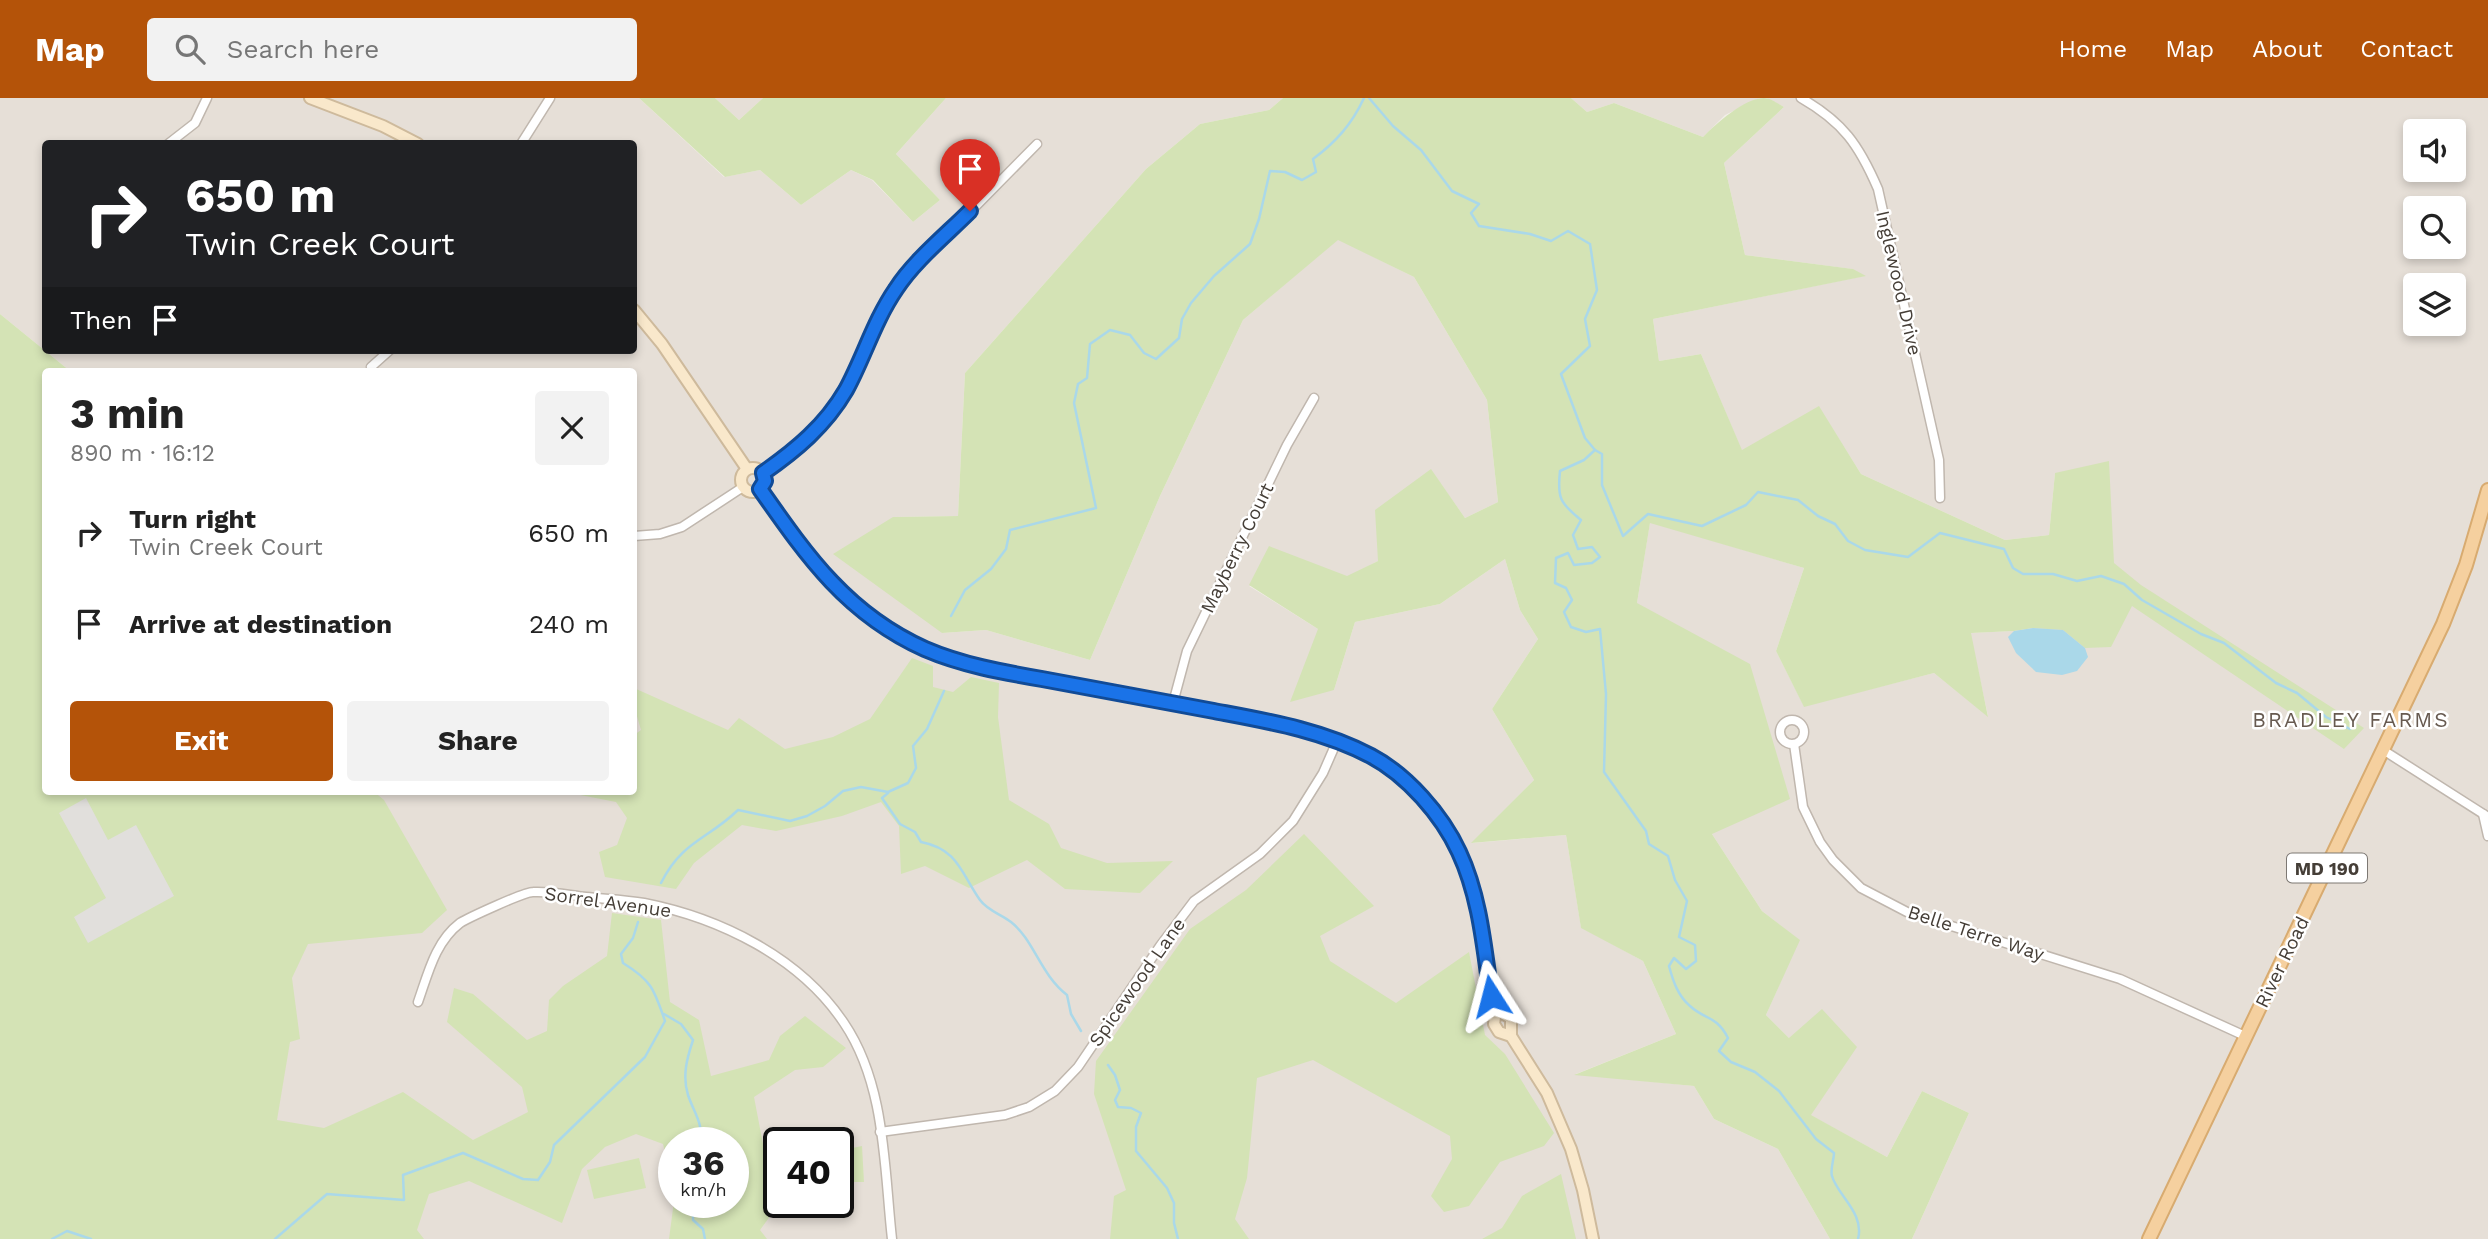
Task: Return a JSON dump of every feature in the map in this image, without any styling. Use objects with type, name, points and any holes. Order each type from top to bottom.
[{"type":"main road","name":"River Road","points":[[2149,1239],[2443,624],[2466,565],[2488,489]]},
{"type":"street","points":[[173,140],[195,122],[206,98]]},
{"type":"street","points":[[310,98],[383,125],[411,140]]},
{"type":"street","points":[[524,140],[550,98]]},
{"type":"street","name":"Inglewood Drive","points":[[1801,98],[1837,122],[1853,139],[1878,189],[1939,460],[1940,498]]},
{"type":"street","points":[[763,473],[800,447],[822,425],[846,390],[877,319],[897,286],[1037,144]]},
{"type":"street","points":[[637,314],[662,344],[747,470]]},
{"type":"street","points":[[371,367],[386,354]]},
{"type":"street","name":"Mayberry Court","points":[[1173,703],[1187,651],[1287,445],[1314,398]]},
{"type":"street","points":[[757,468],[763,473],[765,481],[760,489],[751,491],[743,486],[741,477],[747,470],[757,468]]},
{"type":"street","points":[[637,536],[660,534],[682,527],[743,486]]},
{"type":"street","points":[[760,489],[832,585],[873,619],[922,648],[982,668],[1285,724],[1337,741],[1373,757],[1404,780],[1434,812],[1458,849],[1478,906],[1491,996],[1496,1010],[1494,1027],[1511,1036],[1547,1093],[1571,1149],[1593,1239]]},
{"type":"street","name":"Spicewood Lane","points":[[880,1132],[1005,1115],[1029,1107],[1055,1091],[1078,1067],[1194,901],[1260,855],[1293,821],[1323,773],[1337,741]]},
{"type":"street","name":"Belle Terre Way","points":[[1794,744],[1803,807],[1820,842],[1833,860],[1861,888],[1907,912],[2120,979],[2245,1036]]},
{"type":"street","points":[[2383,750],[2486,816],[2488,835]]},
{"type":"street","name":"Sorrel Avenue","points":[[418,1002],[438,946],[461,923],[531,892],[643,903],[689,915],[741,936],[791,966],[824,996],[845,1025],[863,1058],[880,1132],[892,1239]]},
{"type":"shaded area","points":[[0,98],[639,98],[724,177],[760,170],[801,205],[851,170],[872,180],[913,222],[940,200],[896,154],[946,98],[1283,98],[1269,110],[1200,124],[1146,169],[965,373],[958,516],[893,517],[942,633],[986,630],[1090,660],[1160,496],[1243,320],[1338,239],[1414,277],[1487,400],[1498,502],[1465,518],[1431,470],[1378,561],[1347,577],[1249,586],[1318,629],[1334,690],[1355,622],[1440,604],[1505,559],[1520,610],[1538,639],[1492,709],[1534,780],[1472,843],[1566,835],[1581,927],[1643,961],[1676,1034],[1576,1074],[1694,1086],[1714,1119],[1778,1149],[1830,1239],[92,1239],[287,795],[637,795],[637,368],[66,368],[49,354],[637,354],[637,140],[42,140],[42,348],[0,314]]},
{"type":"shaded area","points":[[715,98],[763,98],[739,120]]},
{"type":"shaded area","points":[[1571,98],[1760,98],[1725,115],[1703,137],[1614,103],[1587,112]]},
{"type":"shaded area","points":[[1767,98],[2488,98],[2488,1239],[1912,1239],[1969,1113],[1922,1091],[1887,1157],[1810,1115],[1789,1038],[1766,1015],[1799,940],[1762,911],[1712,834],[1637,603],[1650,522],[1804,568],[1776,651],[1804,706],[1934,673],[1988,716],[1970,633],[2033,628],[2113,563],[2055,473],[2049,535],[2005,540],[1861,474],[1819,407],[1742,451],[1701,354],[1659,361],[1653,319],[1864,276],[1852,269],[1745,255],[1724,163],[1784,107]]},
{"type":"shaded area","points":[[86,798],[108,840],[136,825],[174,896],[88,943],[74,917],[106,898],[59,813]]},
{"type":"green space","points":[[639,98],[715,98],[739,120],[763,98],[946,98],[896,154],[940,200],[913,222],[873,180],[851,170],[801,205],[760,170],[725,177]]},
{"type":"green space","points":[[1283,98],[1571,98],[1587,112],[1614,103],[1703,137],[1731,113],[1756,99],[1769,99],[1784,107],[1724,163],[1745,255],[1853,269],[1866,276],[1653,319],[1659,361],[1701,354],[1742,450],[1819,406],[1861,474],[2005,540],[2049,535],[2055,473],[2109,461],[2114,563],[2141,585],[2364,728],[2344,749],[2132,606],[2111,647],[2085,648],[2063,630],[2033,628],[1971,633],[1988,717],[1934,673],[1804,707],[1776,651],[1804,568],[1650,523],[1637,603],[1750,664],[1790,799],[1712,834],[1762,911],[1800,940],[1766,1015],[1789,1038],[1822,1009],[1857,1047],[1811,1115],[1887,1157],[1922,1091],[1969,1113],[1912,1239],[1830,1239],[1778,1149],[1714,1119],[1694,1086],[1574,1075],[1676,1034],[1643,961],[1581,928],[1566,835],[1471,843],[1534,780],[1492,709],[1538,639],[1520,610],[1505,559],[1440,604],[1355,622],[1334,690],[1290,702],[1318,629],[1249,585],[1269,546],[1347,576],[1378,561],[1375,510],[1431,469],[1465,518],[1498,502],[1487,400],[1414,277],[1338,240],[1243,320],[1160,496],[1090,660],[986,630],[942,633],[833,554],[893,517],[958,516],[965,373],[1146,169],[1200,124],[1269,110]]},
{"type":"green space","points":[[0,314],[42,348],[42,354],[49,354],[66,368],[42,368],[42,795],[378,795],[384,800],[447,910],[422,933],[308,944],[292,978],[300,1039],[290,1042],[277,1120],[324,1128],[403,1092],[473,1140],[528,1112],[522,1087],[447,1022],[454,988],[473,994],[527,1040],[547,1031],[549,1000],[563,986],[607,956],[612,913],[661,920],[670,1002],[699,1020],[711,1076],[769,1060],[780,1036],[805,1016],[846,1048],[823,1067],[795,1070],[754,1097],[763,1144],[763,1218],[769,1218],[760,1230],[767,1239],[669,1239],[672,1218],[749,1218],[749,1127],[658,1127],[658,1142],[636,1134],[605,1147],[582,1169],[562,1223],[469,1181],[429,1194],[417,1230],[424,1239],[0,1239]]},
{"type":"green space","points":[[912,658],[933,666],[933,687],[953,692],[971,677],[999,683],[998,717],[1009,800],[1049,824],[1061,848],[1107,863],[1173,861],[1140,893],[1065,889],[1027,860],[969,888],[925,866],[901,874],[899,826],[881,802],[842,816],[776,831],[742,825],[694,863],[676,889],[605,877],[599,852],[617,845],[627,818],[616,802],[580,795],[637,795],[637,733],[641,730],[637,716],[637,689],[728,730],[739,718],[785,749],[833,737],[870,719]]},
{"type":"green space","points":[[1304,834],[1374,906],[1320,936],[1330,961],[1396,1003],[1469,952],[1485,1035],[1505,1054],[1554,1133],[1544,1146],[1500,1162],[1469,1206],[1444,1212],[1431,1196],[1452,1159],[1450,1136],[1313,1060],[1257,1078],[1247,1178],[1235,1219],[1249,1239],[1110,1239],[1114,1196],[1126,1190],[1094,1094],[1096,1061],[1190,929],[1246,890]]},
{"type":"green space","points":[[862,1146],[864,1182],[854,1182],[854,1148]]},
{"type":"green space","points":[[639,1158],[646,1188],[594,1199],[587,1170]]},
{"type":"green space","points":[[1561,1174],[1576,1239],[1482,1239],[1502,1228],[1522,1196]]},
{"type":"water","points":[[2033,628],[2063,630],[2085,648],[2088,657],[2077,671],[2062,675],[2036,672],[2016,653],[2008,637],[2014,631]]},
{"type":"waterway","points":[[951,616],[965,590],[991,569],[1006,549],[1010,530],[1096,508],[1074,403],[1078,384],[1087,378],[1090,344],[1110,330],[1130,335],[1144,353],[1156,359],[1179,338],[1182,319],[1191,303],[1214,276],[1250,244],[1270,171],[1285,172],[1302,180],[1316,172],[1313,159],[1343,132],[1364,98]]},
{"type":"waterway","points":[[1369,98],[1393,126],[1421,150],[1452,191],[1479,204],[1471,213],[1479,226],[1530,234],[1551,241],[1568,231],[1590,244],[1597,290],[1585,319],[1590,346],[1561,374],[1585,438],[1595,450],[1584,460],[1560,471],[1559,488],[1564,504],[1581,520],[1573,535],[1578,549],[1592,547],[1600,557],[1592,563],[1574,565],[1568,553],[1556,558],[1555,583],[1566,588],[1572,600],[1564,612],[1571,627],[1586,632],[1600,629],[1606,694],[1604,772],[1646,831],[1649,844],[1668,856],[1675,880],[1687,901],[1679,937],[1695,945],[1696,961],[1686,969],[1674,958],[1669,966],[1679,993],[1690,1006],[1715,1021],[1724,1031],[1728,1038],[1719,1051],[1731,1062],[1755,1072],[1779,1091],[1816,1139],[1834,1153],[1832,1176],[1858,1221],[1858,1239]]},
{"type":"waterway","points":[[1595,450],[1602,454],[1602,485],[1623,536],[1648,514],[1702,526],[1746,505],[1758,492],[1798,500],[1818,516],[1835,524],[1848,541],[1865,550],[1908,557],[1940,533],[2004,549],[2013,568],[2023,574],[2053,574],[2077,581],[2101,576],[2124,584],[2142,600],[2201,634],[2224,643],[2276,683],[2297,693],[2326,717],[2350,729]]},
{"type":"waterway","points":[[661,883],[686,849],[738,810],[790,821],[807,816],[825,806],[843,791],[861,787],[888,792],[908,783],[916,768],[913,746],[927,729],[944,691]]},
{"type":"waterway","points":[[888,793],[882,798],[900,824],[915,832],[921,842],[933,845],[951,856],[983,904],[1019,929],[1050,977],[1067,995],[1071,1014],[1081,1031]]},
{"type":"waterway","points":[[275,1239],[327,1194],[404,1200],[403,1175],[463,1153],[523,1179],[538,1180],[550,1162],[554,1145],[645,1057],[665,1021],[651,987],[623,963],[621,954],[633,938],[638,922]]},
{"type":"waterway","points":[[664,1014],[681,1024],[693,1040],[685,1081],[700,1127]]},
{"type":"waterway","points":[[1108,1065],[1120,1090],[1115,1100],[1118,1107],[1131,1108],[1141,1113],[1136,1127],[1136,1151],[1167,1188],[1174,1203],[1174,1223],[1178,1239]]},
{"type":"waterway","points":[[693,1218],[703,1229],[705,1239]]},
{"type":"waterway","points":[[52,1239],[67,1231],[91,1239]]},
{"type":"district","name":"BRADLEY FARMS","points":[[2351,719]]},
{"type":"route","points":[[970,211],[897,286],[877,319],[846,390],[822,425],[800,447],[763,473],[765,481],[760,489],[832,585],[873,619],[922,648],[982,668],[1285,724],[1337,741],[1373,757],[1404,780],[1434,812],[1458,849],[1478,906],[1491,996]]}]
